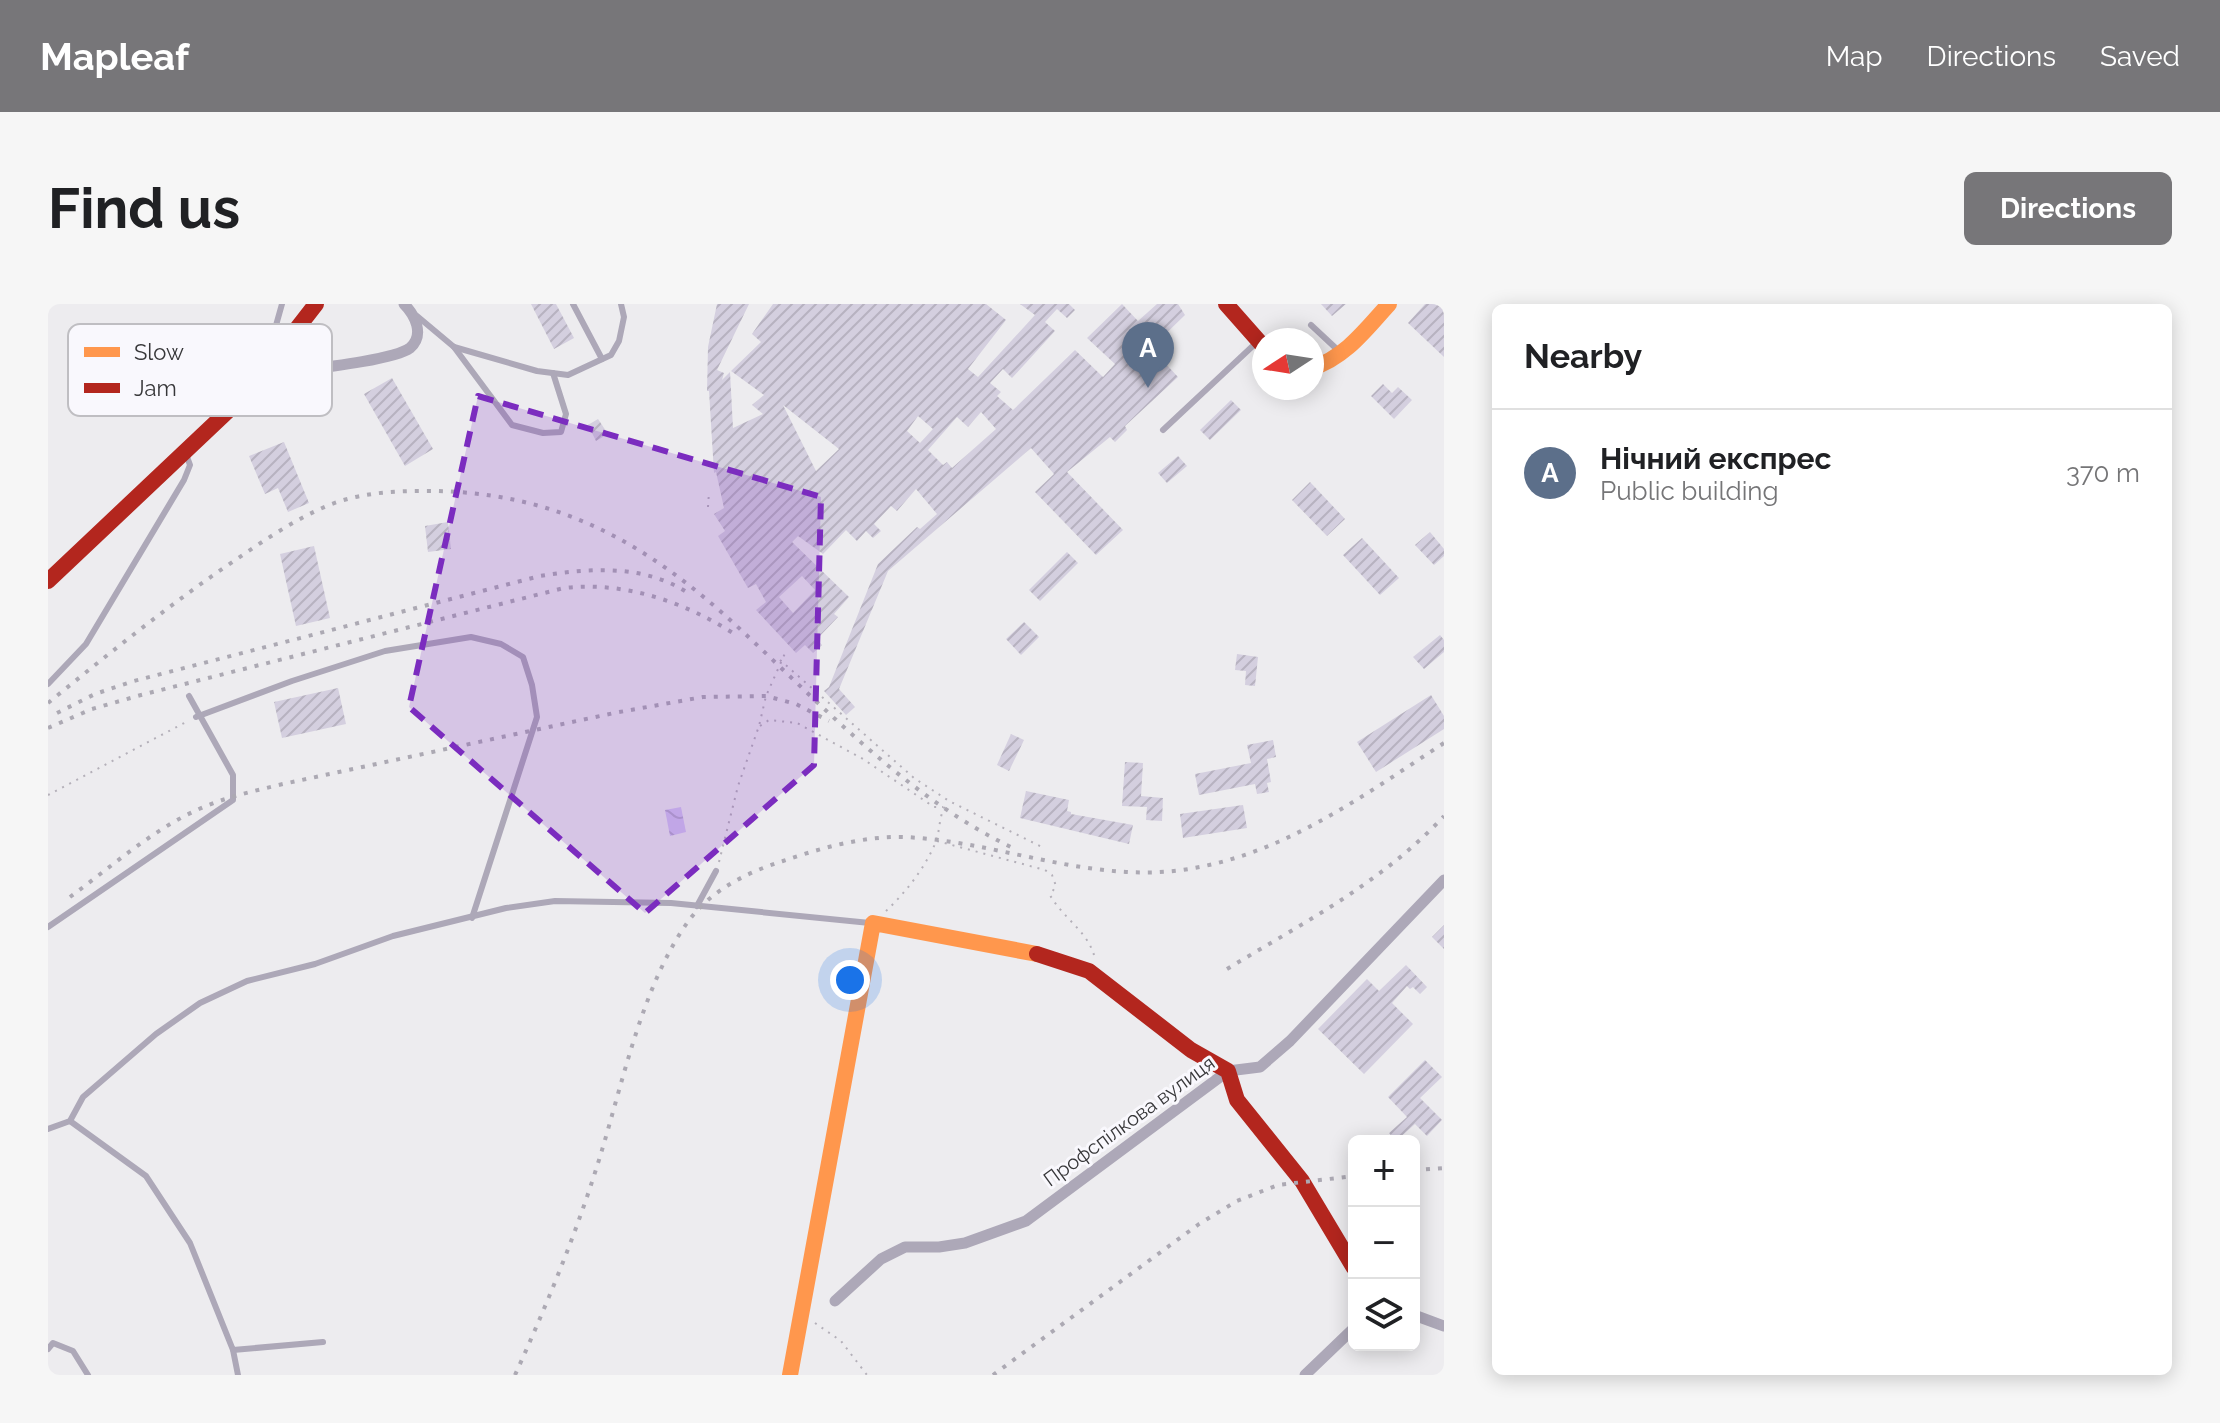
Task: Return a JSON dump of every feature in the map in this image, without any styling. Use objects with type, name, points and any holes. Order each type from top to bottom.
[{"type":"street","points":[[300,324],[316,304]]},
{"type":"street","points":[[332,366],[408,349],[416,341],[418,328],[414,314],[404,304]]},
{"type":"street","points":[[1226,304],[1252,334]]},
{"type":"street","points":[[1324,365],[1341,353],[1389,304]]},
{"type":"street","points":[[48,581],[222,416]]},
{"type":"street","name":"Профспілкова вулиця","points":[[835,1301],[881,1259],[905,1247],[965,1243],[1026,1221],[1228,1071],[1260,1067],[1290,1041],[1444,880]]},
{"type":"street","points":[[790,1375],[873,923],[1037,954],[1089,971],[1191,1050],[1228,1071],[1237,1100],[1302,1181],[1348,1258]]},
{"type":"street","points":[[1420,1317],[1444,1326]]},
{"type":"street","points":[[1305,1375],[1348,1334]]},
{"type":"lane","points":[[276,324],[282,304]]},
{"type":"lane","points":[[573,304],[602,359]]},
{"type":"lane","points":[[454,347],[568,375],[611,355],[619,341],[624,317],[621,304]]},
{"type":"lane","points":[[414,314],[454,347],[512,425],[543,433],[561,432],[566,414],[553,373]]},
{"type":"lane","points":[[1311,325],[1341,353]]},
{"type":"lane","points":[[1163,430],[1252,352]]},
{"type":"lane","points":[[48,684],[86,644],[184,480],[190,465],[185,451]]},
{"type":"lane","points":[[198,716],[385,651],[471,637],[501,644],[523,657],[532,685],[537,717],[472,918]]},
{"type":"lane","points":[[48,927],[233,800],[233,775],[189,696]]},
{"type":"lane","points":[[697,906],[716,871]]},
{"type":"lane","points":[[48,1129],[70,1121],[83,1097],[156,1034],[200,1003],[247,981],[315,964],[393,936],[506,908],[555,901],[671,903],[873,923]]},
{"type":"lane","points":[[70,1121],[146,1176],[190,1243],[233,1350],[238,1375]]},
{"type":"lane","points":[[233,1350],[323,1342]]},
{"type":"lane","points":[[48,1349],[53,1343],[73,1351],[88,1375]]},
{"type":"path","points":[[708,507],[709,492]]},
{"type":"path","points":[[716,871],[766,696],[786,651]]},
{"type":"path","points":[[780,660],[914,778],[949,801],[1044,848]]},
{"type":"path","points":[[48,795],[198,716]]},
{"type":"path","points":[[759,726],[769,720],[797,723],[863,759],[934,807],[943,807]]},
{"type":"path","points":[[873,923],[920,872],[937,841],[943,807],[949,801]]},
{"type":"path","points":[[937,841],[1045,870],[1052,875],[1056,886],[1050,895],[1055,905],[1085,937],[1095,954],[1089,971]]},
{"type":"path","points":[[803,1305],[814,1321],[841,1341],[867,1375]]},
{"type":"highlighted area","points":[[478,396],[821,497],[814,765],[645,913],[409,707]]},
{"type":"water","points":[[681,807],[686,832],[670,836],[665,810]]},
{"type":"building","points":[[531,304],[556,304],[574,338],[554,349]]},
{"type":"building","points":[[717,304],[749,304],[717,370],[724,373],[722,380],[730,372],[733,428],[763,414],[752,405],[764,395],[731,371],[761,342],[752,334],[773,304],[986,304],[1006,320],[968,369],[978,377],[1035,315],[1020,304],[1069,304],[1075,310],[1067,318],[1057,309],[1045,322],[1055,331],[1012,378],[1003,369],[990,383],[1001,392],[997,396],[1013,410],[1075,350],[1103,377],[1115,364],[1087,338],[1122,304],[1138,321],[1157,304],[1178,304],[1185,315],[1151,348],[1178,377],[1125,426],[1127,430],[1115,442],[1110,437],[1067,472],[1123,530],[1096,555],[1035,492],[1054,474],[1031,448],[888,571],[839,689],[855,707],[846,715],[824,691],[829,687],[878,564],[917,527],[920,529],[937,514],[916,489],[897,511],[891,506],[874,524],[881,531],[873,538],[866,531],[857,541],[846,530],[823,554],[798,536],[792,542],[849,597],[834,614],[838,617],[817,639],[822,645],[813,653],[805,645],[796,653],[756,610],[766,602],[756,584],[748,588],[718,536],[725,531],[714,514],[724,508],[714,473],[707,391],[708,347]],"holes":[[[783,405],[839,449],[816,471]],[[981,412],[996,429],[952,468],[947,462],[943,465],[928,450],[957,417],[968,427]],[[918,416],[933,429],[920,443],[907,431]],[[802,576],[815,590],[793,613],[779,597]]]},
{"type":"building","points":[[1321,304],[1346,304],[1332,316]]},
{"type":"building","points":[[1425,304],[1444,304],[1444,357],[1408,323]]},
{"type":"building","points":[[392,378],[433,449],[405,466],[364,394]]},
{"type":"building","points":[[1383,384],[1392,393],[1398,387],[1412,400],[1394,419],[1371,396]]},
{"type":"building","points":[[1231,400],[1241,410],[1210,440],[1200,430]]},
{"type":"building","points":[[598,419],[608,434],[596,441],[588,425]]},
{"type":"building","points":[[284,442],[309,503],[288,512],[278,488],[265,494],[249,456]]},
{"type":"building","points":[[1178,456],[1187,466],[1167,483],[1158,473]]},
{"type":"building","points":[[1310,482],[1345,519],[1327,536],[1292,500]]},
{"type":"building","points":[[448,522],[451,549],[428,552],[425,526]]},
{"type":"building","points":[[1430,532],[1444,549],[1444,556],[1434,565],[1415,545]]},
{"type":"building","points":[[1362,538],[1399,578],[1380,595],[1343,555]]},
{"type":"building","points":[[314,546],[330,618],[296,626],[280,554]]},
{"type":"building","points":[[1067,552],[1078,563],[1040,601],[1029,590]]},
{"type":"building","points":[[1024,622],[1039,637],[1021,655],[1006,639]]},
{"type":"building","points":[[1440,635],[1444,640],[1444,652],[1424,669],[1413,657]]},
{"type":"building","points":[[1237,654],[1258,657],[1255,686],[1245,685],[1246,671],[1235,670]]},
{"type":"building","points":[[338,688],[346,724],[282,738],[274,702]]},
{"type":"building","points":[[1431,695],[1444,716],[1444,729],[1376,772],[1357,742]]},
{"type":"building","points":[[1011,734],[1024,740],[1009,771],[997,765]]},
{"type":"building","points":[[1273,740],[1276,757],[1267,759],[1271,782],[1267,783],[1269,792],[1257,794],[1255,784],[1199,795],[1195,774],[1251,763],[1247,745]]},
{"type":"building","points":[[1125,762],[1143,763],[1141,796],[1163,798],[1162,821],[1146,820],[1147,807],[1122,806]]},
{"type":"building","points":[[1026,791],[1069,800],[1067,811],[1071,814],[1133,825],[1129,844],[1020,818]]},
{"type":"building","points":[[1243,805],[1247,828],[1183,838],[1180,814]]},
{"type":"building","points":[[1444,925],[1444,949],[1432,937]]},
{"type":"building","points":[[1406,965],[1427,987],[1420,994],[1407,986],[1392,1003],[1413,1024],[1364,1074],[1318,1029],[1367,979],[1379,991]]},
{"type":"building","points":[[1425,1060],[1442,1077],[1420,1098],[1442,1120],[1427,1136],[1415,1124],[1403,1135],[1391,1135],[1389,1133],[1407,1117],[1388,1097]]},
{"type":"railway","points":[[48,703],[202,583],[276,533],[315,511],[341,501],[376,494],[424,491],[471,493],[516,500],[557,512],[597,528],[671,571],[741,630],[903,778],[938,804],[1013,848]]},
{"type":"railway","points":[[57,713],[95,694],[134,681],[540,576],[597,570],[635,573],[653,577],[688,593]]},
{"type":"railway","points":[[48,728],[92,709],[141,695],[564,588],[609,588],[654,596],[696,613],[736,635]]},
{"type":"railway","points":[[70,897],[148,838],[182,818],[219,801],[283,784],[703,697],[766,696],[796,704],[829,721]]},
{"type":"railway","points":[[515,1375],[583,1207],[637,1030],[660,971],[690,919],[720,890],[757,870],[797,856],[842,844],[889,837],[939,840],[1112,871],[1182,870],[1219,863],[1253,852],[1319,822],[1444,743]]},
{"type":"railway","points":[[1227,969],[1369,881],[1420,840],[1444,816]]},
{"type":"railway","points":[[1420,1170],[1444,1168]]},
{"type":"railway","points":[[993,1375],[1199,1224],[1237,1201],[1278,1185],[1348,1177]]},
{"type":"traffic: slow","points":[[1324,363],[1345,350],[1389,304]]},
{"type":"traffic: slow","points":[[790,1375],[873,923],[1037,954]]},
{"type":"traffic: jam","points":[[300,324],[316,304]]},
{"type":"traffic: jam","points":[[1226,304],[1252,333]]},
{"type":"traffic: jam","points":[[48,581],[223,416]]},
{"type":"traffic: jam","points":[[1037,954],[1089,971],[1191,1050],[1228,1071],[1237,1100],[1302,1181],[1348,1258]]},
{"type":"place","name":"Нічний експрес","points":[[1148,388]]}]
